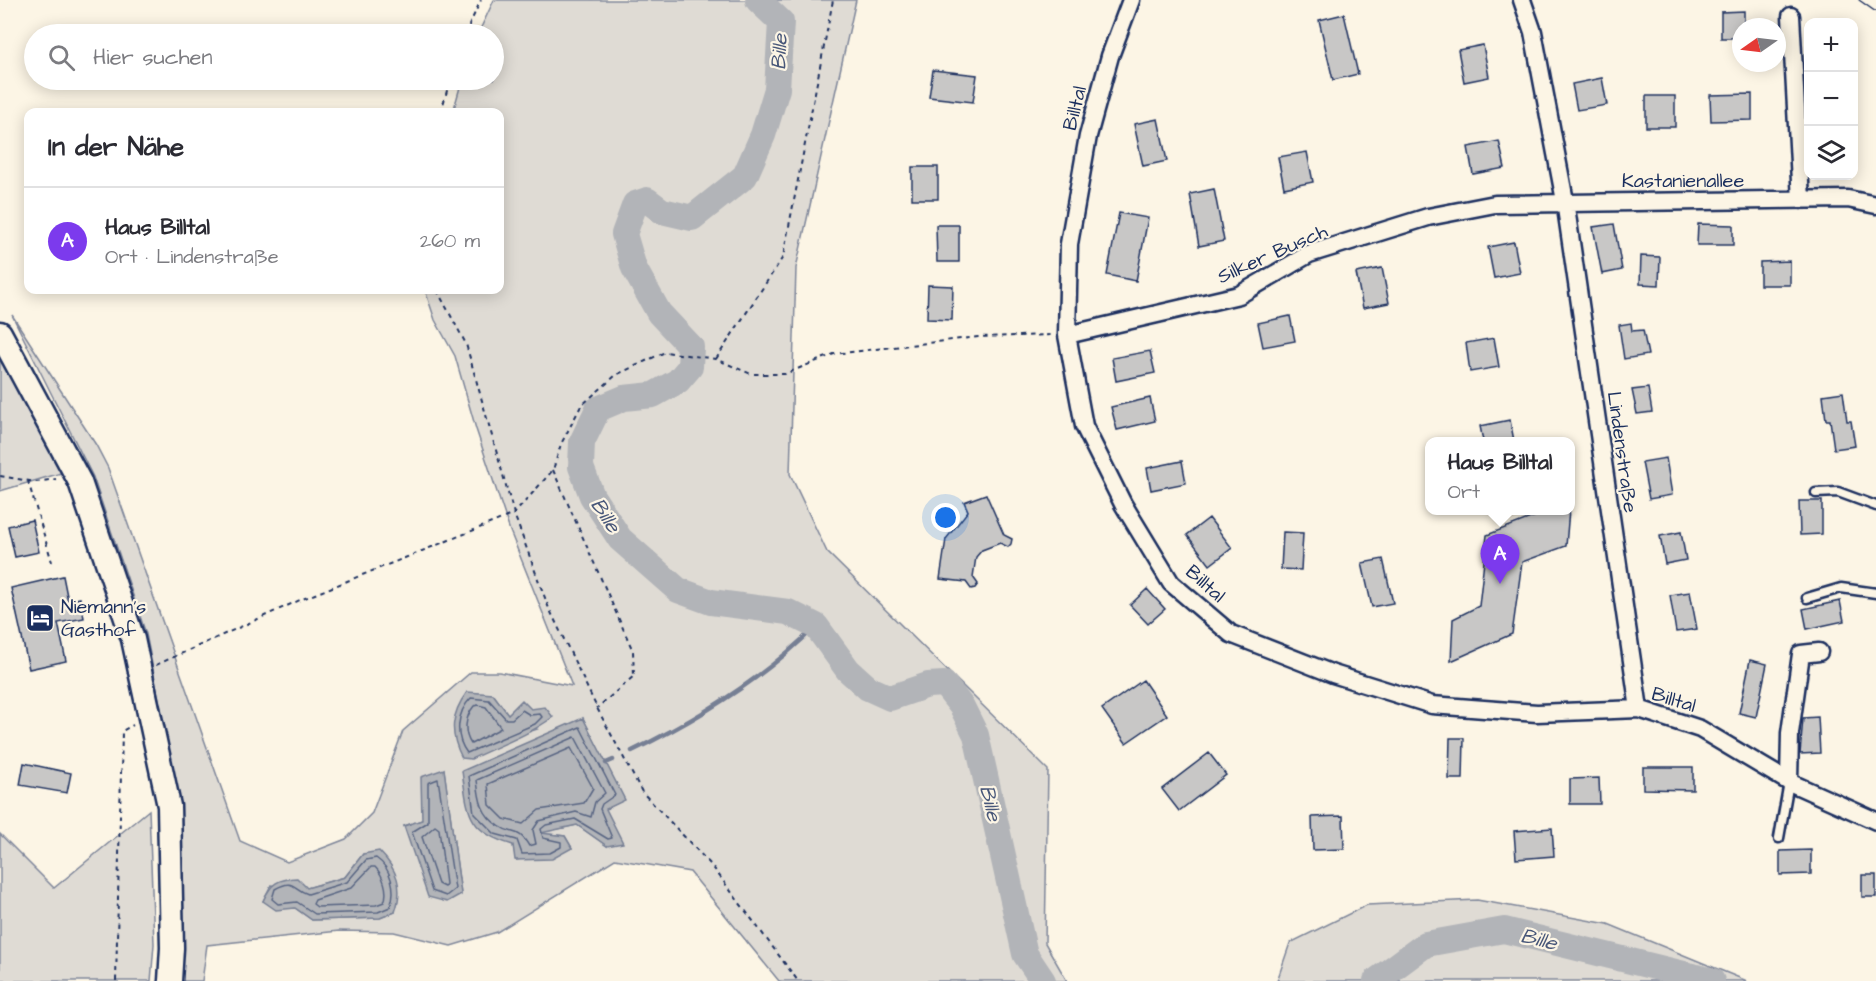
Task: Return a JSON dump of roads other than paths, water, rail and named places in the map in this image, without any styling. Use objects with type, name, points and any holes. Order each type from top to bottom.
[{"type":"main road","points":[[0,333],[80,482],[133,639],[169,806],[172,948],[170,981]]},
{"type":"street","name":"Billtal","points":[[1131,0],[1110,56],[1088,136],[1069,244],[1067,335],[1084,426],[1123,504],[1171,583],[1231,634],[1333,674],[1432,705],[1537,713],[1639,709],[1700,729],[1789,782],[1876,821]]},
{"type":"street","name":"Lindenstraße","points":[[1522,0],[1533,32],[1565,201],[1639,709]]},
{"type":"street","points":[[1791,16],[1801,200]]},
{"type":"street","name":"Kastanienallee","points":[[1565,201],[1848,200],[1876,205]]},
{"type":"street","name":"Silker Busch","points":[[1067,335],[1239,295],[1309,255],[1428,217],[1495,204],[1565,201]]},
{"type":"street","points":[[1789,782],[1790,733],[1801,654],[1819,652]]},
{"type":"lane","points":[[1816,493],[1838,492],[1876,506]]},
{"type":"lane","points":[[1807,598],[1841,588],[1876,593]]},
{"type":"lane","points":[[1779,838],[1789,782]]},
{"type":"water","points":[[467,692],[493,694],[508,714],[522,700],[531,709],[545,707],[553,717],[524,735],[471,759],[462,758],[455,740],[454,724],[458,708]]},
{"type":"water","points":[[583,718],[625,800],[606,809],[623,843],[607,846],[577,825],[541,833],[565,836],[572,848],[552,859],[515,860],[513,845],[486,834],[472,819],[462,771]]},
{"type":"water","points":[[444,769],[461,894],[447,902],[428,897],[404,826],[422,820],[421,777]]},
{"type":"water","points":[[379,851],[394,872],[399,886],[395,912],[380,918],[312,920],[295,908],[276,910],[263,901],[272,886],[280,881],[297,878],[307,888],[345,877],[363,854]]},
{"type":"waterway","name":"Bille","points":[[758,0],[781,22],[777,89],[763,135],[745,176],[692,218],[662,211],[647,200],[635,204],[624,234],[634,268],[659,313],[691,347],[690,367],[678,381],[653,395],[624,398],[598,409],[582,442],[581,467],[592,496],[620,539],[678,590],[711,602],[788,612],[816,626],[848,670],[868,688],[890,698],[928,685],[944,684],[962,707],[976,735],[1025,954],[1043,981]]},
{"type":"waterway","points":[[632,751],[729,696],[775,663],[816,626]]},
{"type":"waterway","points":[[606,763],[613,760]]},
{"type":"waterway","name":"Bille","points":[[1376,981],[1426,944],[1504,930],[1712,981]]},
{"type":"tram line","points":[[1859,0],[1876,12]]},
{"type":"place","name":"Haus Billtal","points":[[1500,584]]},
{"type":"place","name":"Niemann's Gasthof","points":[[40,618]]}]
